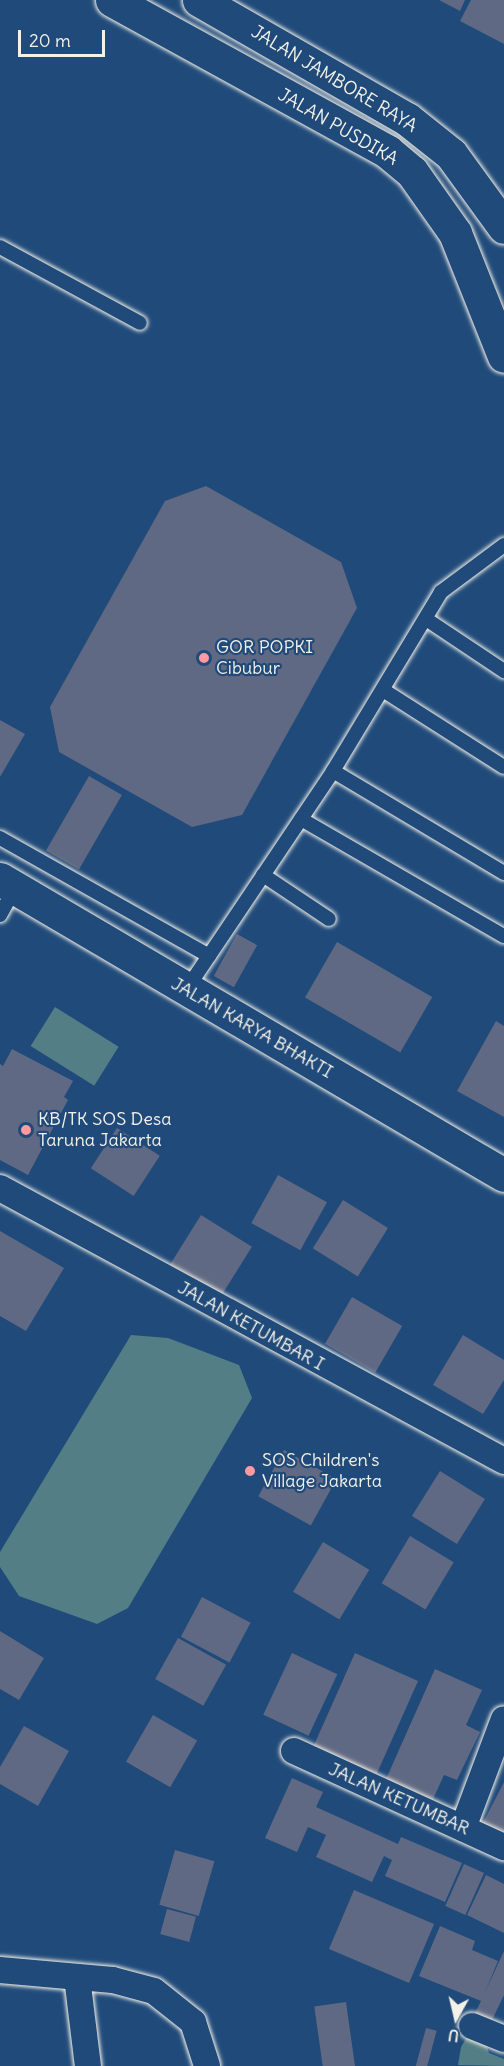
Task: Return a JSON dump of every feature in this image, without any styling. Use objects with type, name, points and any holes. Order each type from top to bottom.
[{"type":"street","name":"JALAN PUSDIKA","points":[[112,0],[388,152],[412,172],[455,232],[504,356]]},
{"type":"street","name":"JALAN JAMBORE RAYA","points":[[198,0],[407,119],[451,154],[504,227]]},
{"type":"street","name":"JALAN KARYA BHAKTI","points":[[5,894],[186,990],[504,1175]]},
{"type":"street","name":"JALAN KETUMBAR I","points":[[0,1188],[504,1461]]},
{"type":"street","points":[[463,1828],[504,1719]]},
{"type":"street","name":"JALAN KETUMBAR","points":[[294,1751],[504,1847]]},
{"type":"street","points":[[0,1970],[137,1985],[174,2004],[193,2022],[207,2066]]},
{"type":"street","points":[[77,1977],[88,2066]]},
{"type":"street","points":[[472,2026],[504,2039]]},
{"type":"lane","points":[[0,247],[140,323]]},
{"type":"lane","points":[[186,990],[333,771],[441,592],[457,577],[504,545]]},
{"type":"lane","points":[[426,618],[504,671]]},
{"type":"lane","points":[[383,690],[504,767]]},
{"type":"lane","points":[[333,771],[504,873]]},
{"type":"lane","points":[[301,819],[504,936]]},
{"type":"lane","points":[[0,838],[209,956]]},
{"type":"lane","points":[[264,875],[329,919]]},
{"type":"green space","points":[[55,1007],[119,1047],[94,1086],[31,1046]]},
{"type":"green space","points":[[131,1335],[168,1338],[239,1365],[252,1398],[128,1608],[97,1624],[19,1596],[0,1567],[0,1552]]},
{"type":"green space","points":[[468,2035],[484,2037],[489,2053],[504,2059],[504,2066],[458,2065],[461,2047]]},
{"type":"building","points":[[439,0],[465,0],[460,11]]},
{"type":"building","points":[[471,0],[504,0],[504,44],[460,21]]},
{"type":"building","name":"GOR POPKI Cibubur","points":[[206,486],[341,562],[357,608],[242,815],[192,827],[59,752],[50,707],[165,501]]},
{"type":"building","points":[[0,720],[25,734],[0,777]]},
{"type":"building","points":[[89,776],[122,795],[79,869],[46,850]]},
{"type":"building","points":[[237,934],[257,945],[234,987],[214,976]]},
{"type":"building","points":[[337,942],[432,997],[400,1052],[305,997]]},
{"type":"building","points":[[496,1021],[504,1026],[504,1117],[457,1091]]},
{"type":"building","name":"KB/TK SOS Desa Taruna Jakarta","points":[[12,1049],[73,1081],[64,1097],[68,1100],[28,1175],[0,1160],[0,1064],[3,1066]]},
{"type":"building","points":[[117,1128],[160,1156],[134,1196],[91,1168]]},
{"type":"building","points":[[278,1175],[327,1202],[300,1250],[251,1223]]},
{"type":"building","points":[[343,1200],[388,1228],[358,1276],[313,1248]]},
{"type":"building","points":[[201,1215],[252,1247],[221,1297],[170,1265]]},
{"type":"building","points":[[0,1231],[64,1268],[26,1331],[0,1316]]},
{"type":"building","points":[[352,1297],[402,1326],[375,1373],[325,1344]]},
{"type":"building","points":[[463,1335],[504,1360],[504,1380],[483,1414],[433,1385]]},
{"type":"building","points":[[284,1450],[336,1479],[311,1525],[258,1496]]},
{"type":"building","points":[[440,1471],[485,1499],[457,1544],[412,1516]]},
{"type":"building","points":[[410,1536],[454,1562],[425,1609],[382,1583]]},
{"type":"building","points":[[323,1542],[369,1570],[339,1620],[293,1592]]},
{"type":"building","points":[[202,1597],[251,1623],[229,1663],[181,1637]]},
{"type":"building","points":[[0,1631],[44,1658],[19,1700],[0,1689]]},
{"type":"building","points":[[178,1638],[226,1665],[203,1706],[155,1679]]},
{"type":"building","points":[[292,1653],[337,1674],[309,1736],[263,1715]]},
{"type":"building","points":[[355,1653],[418,1681],[377,1774],[314,1746]]},
{"type":"building","points":[[435,1669],[482,1690],[466,1725],[480,1732],[457,1780],[444,1775],[429,1808],[382,1788]]},
{"type":"building","points":[[153,1715],[197,1740],[170,1787],[126,1762]]},
{"type":"building","points":[[24,1726],[69,1751],[38,1806],[0,1784],[0,1767]]},
{"type":"building","points":[[292,1778],[323,1792],[316,1807],[398,1844],[401,1837],[462,1863],[445,1902],[385,1876],[392,1860],[384,1856],[372,1882],[316,1857],[326,1835],[308,1827],[297,1852],[265,1838]]},
{"type":"building","points":[[504,1782],[504,1836],[482,1825]]},
{"type":"building","points":[[175,1850],[214,1861],[199,1916],[159,1905]]},
{"type":"building","points":[[464,1864],[484,1873],[465,1915],[445,1906]]},
{"type":"building","points":[[486,1875],[504,1884],[504,1933],[467,1915]]},
{"type":"building","points":[[354,1890],[434,1924],[409,1983],[329,1949]]},
{"type":"building","points":[[167,1909],[196,1917],[189,1942],[160,1934]]},
{"type":"building","points":[[440,1926],[475,1941],[472,1950],[498,1961],[485,1992],[504,1951],[504,1995],[492,2020],[475,2013],[481,2001],[419,1976]]},
{"type":"building","points":[[346,2002],[355,2066],[323,2066],[314,2006]]},
{"type":"building","points":[[426,2028],[437,2031],[427,2066],[416,2066]]},
{"type":"place","name":"GOR POPKI Cibubur","points":[[204,658]]},
{"type":"place","name":"KB/TK SOS Desa Taruna Jakarta","points":[[26,1130]]},
{"type":"place","name":"SOS Children's Village Jakarta","points":[[250,1471]]}]
